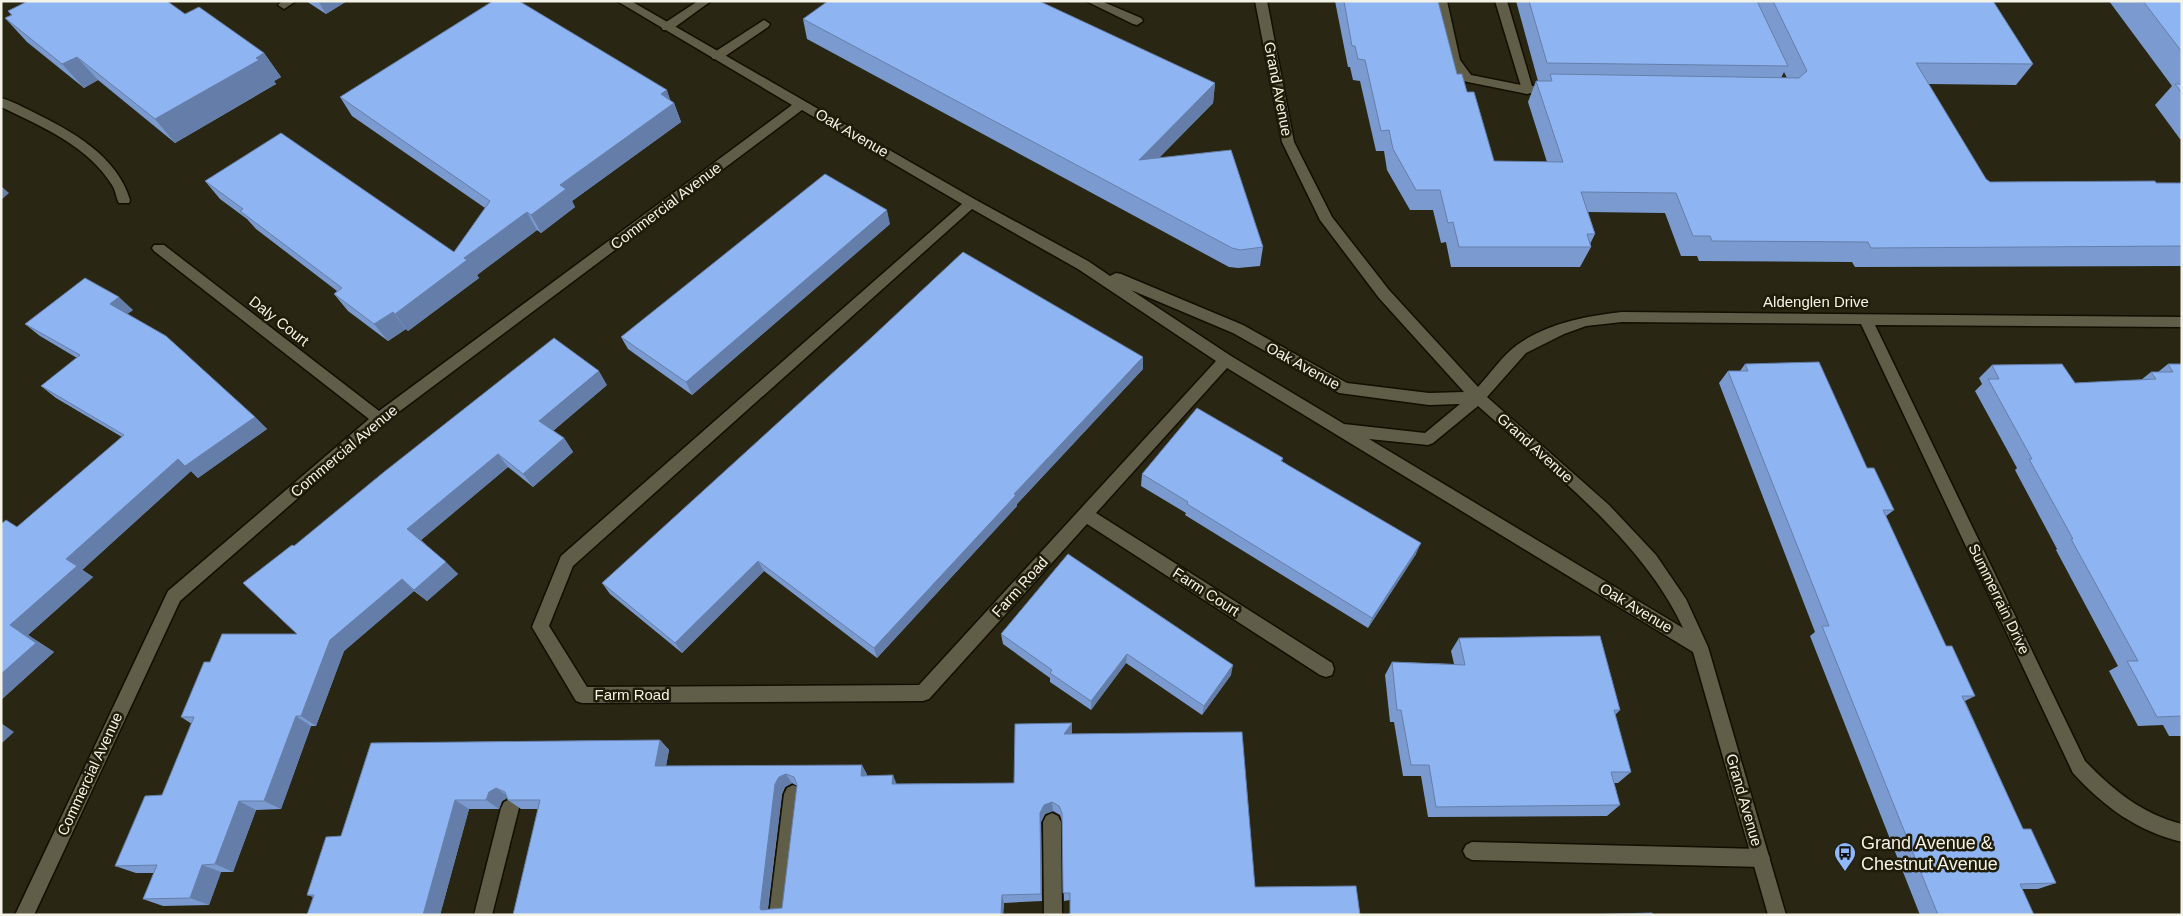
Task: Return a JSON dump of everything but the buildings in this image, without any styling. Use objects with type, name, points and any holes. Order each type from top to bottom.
[{"type":"street","name":"Oak Avenue","points":[[622,1],[971,203],[1083,265],[1226,360],[1700,647]]},
{"type":"street","points":[[667,27],[706,1]]},
{"type":"street","points":[[1091,1],[1137,21]]},
{"type":"street","name":"Grand Avenue","points":[[1262,1],[1288,142],[1327,220],[1384,294],[1478,397],[1604,510],[1650,560],[1680,604],[1700,647],[1777,915]]},
{"type":"street","points":[[1441,1],[1454,61],[1467,78],[1527,90],[1567,91]]},
{"type":"street","points":[[1501,1],[1527,90]]},
{"type":"street","points":[[717,56],[764,24]]},
{"type":"street","points":[[1,102],[72,139],[119,183],[124,200]]},
{"type":"street","name":"Commercial Avenue","points":[[24,915],[174,596],[379,420],[802,104]]},
{"type":"street","name":"Farm Road","points":[[971,203],[567,561],[540,626],[582,695],[923,693],[1226,360]]},
{"type":"street","name":"Daly Court","points":[[159,248],[379,420]]},
{"type":"street","name":"Oak Avenue","points":[[1083,265],[1238,330],[1344,389],[1429,399],[1478,397]]},
{"type":"street","name":"Aldenglen Drive","points":[[1478,397],[1521,349],[1559,330],[1586,321],[1622,317],[2182,322]]},
{"type":"street","name":"Summerrain Drive","points":[[1865,319],[2079,767],[2101,791],[2132,815],[2182,833]]},
{"type":"street","name":"Oak Avenue","points":[[1341,430],[1428,439],[1478,397]]},
{"type":"street","name":"Farm Court","points":[[1086,515],[1326,670]]},
{"type":"street","points":[[778,915],[793,794]]},
{"type":"street","points":[[483,915],[510,808]]},
{"type":"street","points":[[1052,822],[1053,915]]},
{"type":"street","points":[[1472,851],[1761,858]]},
{"type":"place","name":"Grand Avenue & Chestnut Avenue","points":[[1845,872]]}]
